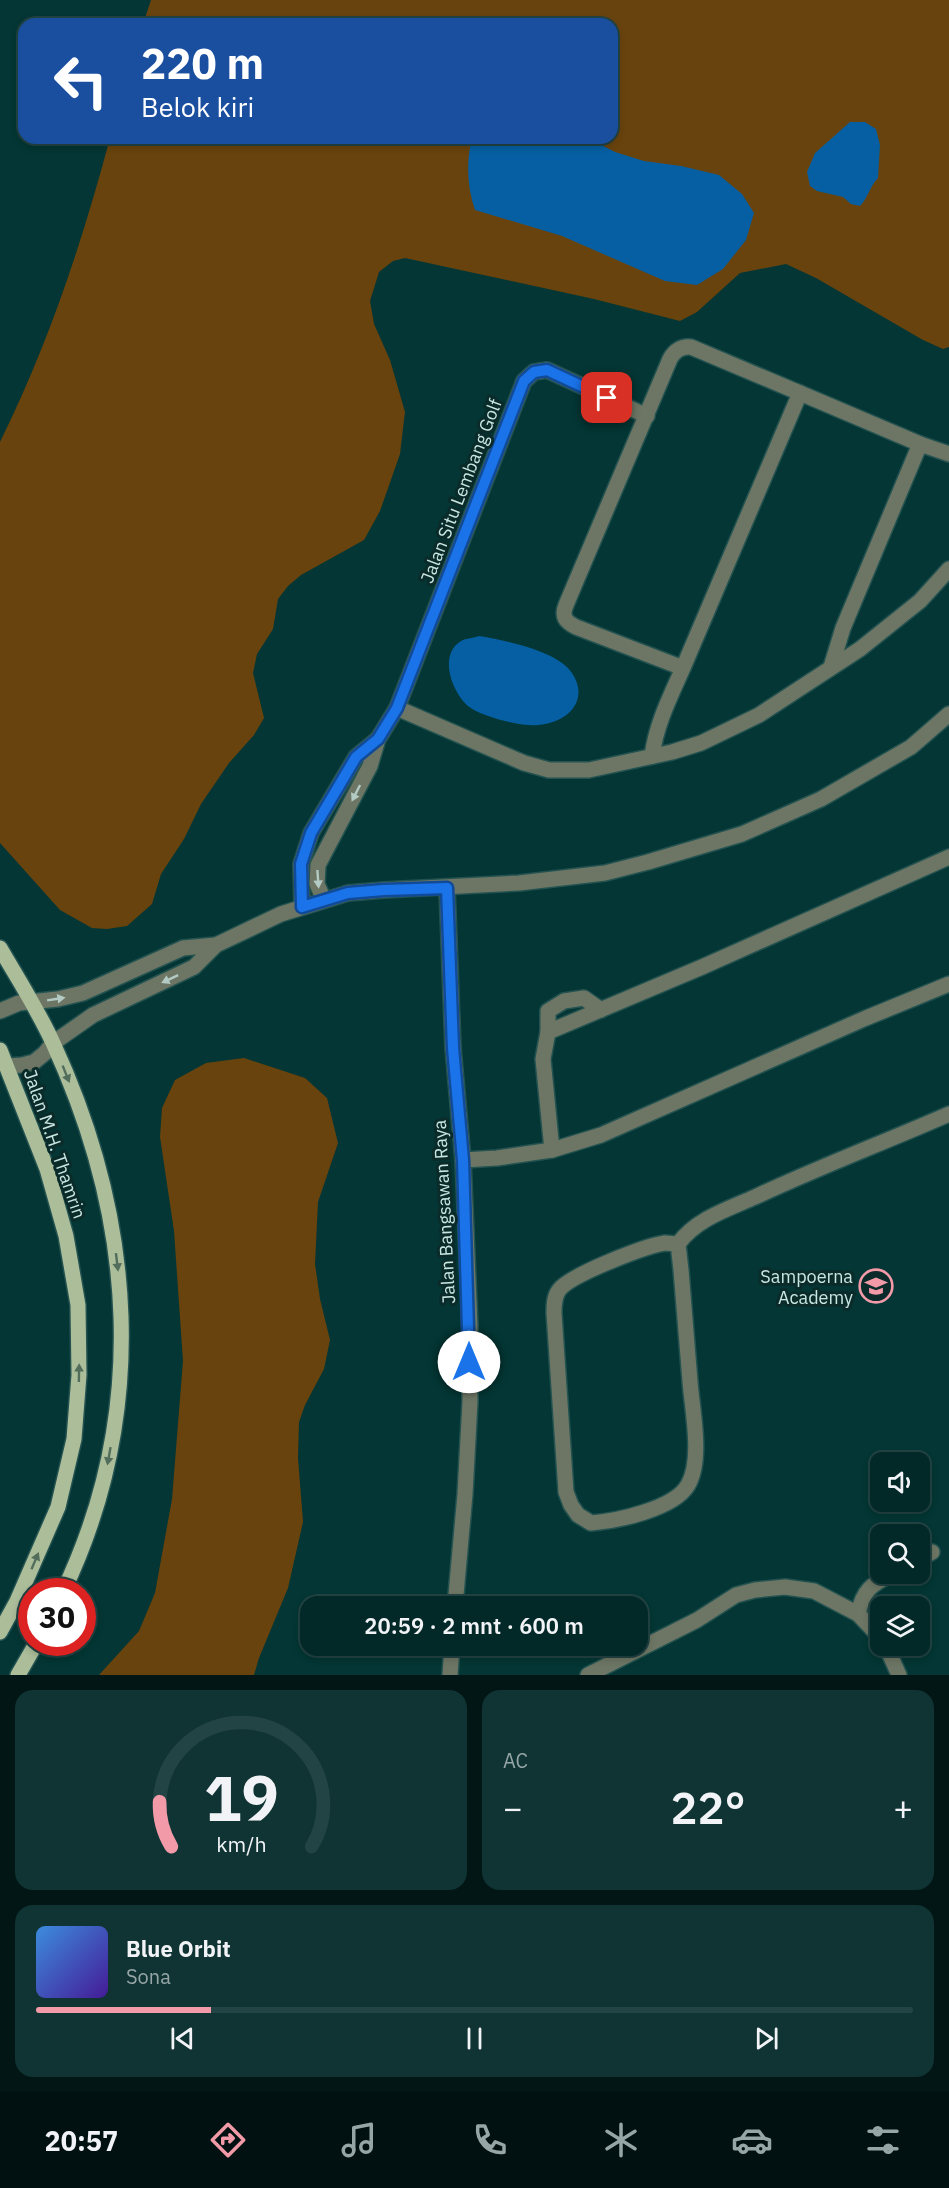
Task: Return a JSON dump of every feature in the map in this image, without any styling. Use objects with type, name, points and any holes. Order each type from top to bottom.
[{"type":"main road","name":"Jalan M.H. Thamrin","points":[[0,948],[53,1043],[96,1154],[118,1262],[121,1315],[120,1379],[110,1458],[97,1505],[70,1578]]},
{"type":"main road","name":"Jalan M.H. Thamrin","points":[[0,1050],[47,1169],[66,1236],[78,1305],[79,1375],[74,1440],[58,1507],[17,1601],[0,1632]]},
{"type":"main road","points":[[18,1675],[29,1656]]},
{"type":"street","points":[[683,668],[576,627],[567,622],[564,614],[673,354],[685,346],[691,347],[949,454]]},
{"type":"street","name":"Jalan Situ Lembang Golf","points":[[324,900],[317,884],[318,865],[370,766],[378,739],[397,708],[514,407],[529,375],[547,370],[647,416]]},
{"type":"street","points":[[652,756],[654,739],[800,393]]},
{"type":"street","points":[[831,668],[843,628],[921,444]]},
{"type":"street","points":[[397,708],[524,763],[549,770],[589,770],[652,756],[701,742],[759,715],[882,634],[920,601],[949,569]]},
{"type":"street","points":[[7,1065],[34,1062],[53,1043],[93,1015],[194,968],[216,945],[248,928],[302,907],[348,893],[519,883],[605,873],[742,834],[821,799],[860,777],[911,747],[949,714]]},
{"type":"street","name":"Jalan Situ Lembang Golf","points":[[302,907],[301,864],[311,833],[356,757],[378,739]]},
{"type":"street","points":[[326,811],[341,823]]},
{"type":"street","points":[[548,1032],[702,967],[949,857]]},
{"type":"street","name":"Jalan Bangsawan Raya","points":[[447,888],[453,1048],[463,1160],[470,1326],[470,1402],[456,1596]]},
{"type":"street","points":[[0,1011],[19,1003],[58,999],[83,993],[183,948],[216,945]]},
{"type":"street","points":[[463,1160],[497,1158],[552,1150],[625,1125],[949,984]]},
{"type":"street","points":[[552,1150],[543,1059],[548,1032],[548,1011],[564,1000],[584,998],[601,1010]]},
{"type":"street","points":[[678,1244],[654,1245],[623,1256],[565,1284],[555,1297],[564,1478],[571,1505],[584,1520],[591,1523],[606,1522],[667,1503],[683,1492],[692,1476],[695,1445],[678,1244],[689,1230],[705,1220],[777,1187],[949,1114]]},
{"type":"street","points":[[858,1614],[860,1603],[867,1589],[875,1584]]},
{"type":"street","points":[[588,1675],[697,1620],[736,1595],[755,1590],[785,1587],[814,1591],[858,1614],[870,1627]]},
{"type":"street","points":[[450,1675],[451,1656]]},
{"type":"street","points":[[890,1656],[899,1675]]},
{"type":"shaded area","points":[[151,0],[949,0],[949,347],[943,349],[923,340],[816,278],[786,264],[740,273],[697,312],[680,321],[594,299],[405,258],[393,261],[379,272],[370,301],[374,324],[390,360],[405,412],[400,454],[380,511],[364,540],[301,575],[278,599],[273,629],[257,654],[253,673],[264,718],[254,735],[229,763],[201,804],[184,839],[161,874],[152,904],[127,926],[107,929],[92,928],[60,910],[0,843],[0,442],[49,331],[76,255],[108,144],[618,144],[618,18],[145,18]]},
{"type":"shaded area","points":[[244,1058],[305,1078],[327,1098],[338,1143],[318,1202],[315,1264],[320,1299],[330,1340],[324,1369],[305,1405],[299,1422],[298,1458],[303,1522],[288,1588],[254,1675],[99,1675],[139,1631],[155,1593],[172,1499],[183,1361],[174,1231],[160,1137],[162,1108],[175,1080],[206,1063]]},
{"type":"water","points":[[850,122],[865,122],[876,129],[880,145],[878,178],[860,206],[851,204],[843,197],[817,191],[810,186],[807,172],[815,153]]},
{"type":"water","points":[[471,144],[600,144],[615,152],[644,161],[681,166],[719,175],[742,194],[754,213],[746,240],[723,269],[697,285],[665,281],[562,236],[475,210],[468,174]]},
{"type":"water","points":[[479,636],[529,648],[555,658],[565,665],[572,673],[577,685],[576,704],[570,712],[551,723],[529,725],[497,719],[468,706],[453,683],[450,674],[450,655],[461,641]]},
{"type":"place","name":"Sampoerna Academy","points":[[876,1286]]},
{"type":"route","points":[[469,1362],[470,1326],[463,1160],[453,1048],[447,888],[348,893],[302,907],[301,864],[315,825],[326,811],[356,757],[378,739],[397,708],[524,381],[534,372],[547,370],[607,398]]}]
